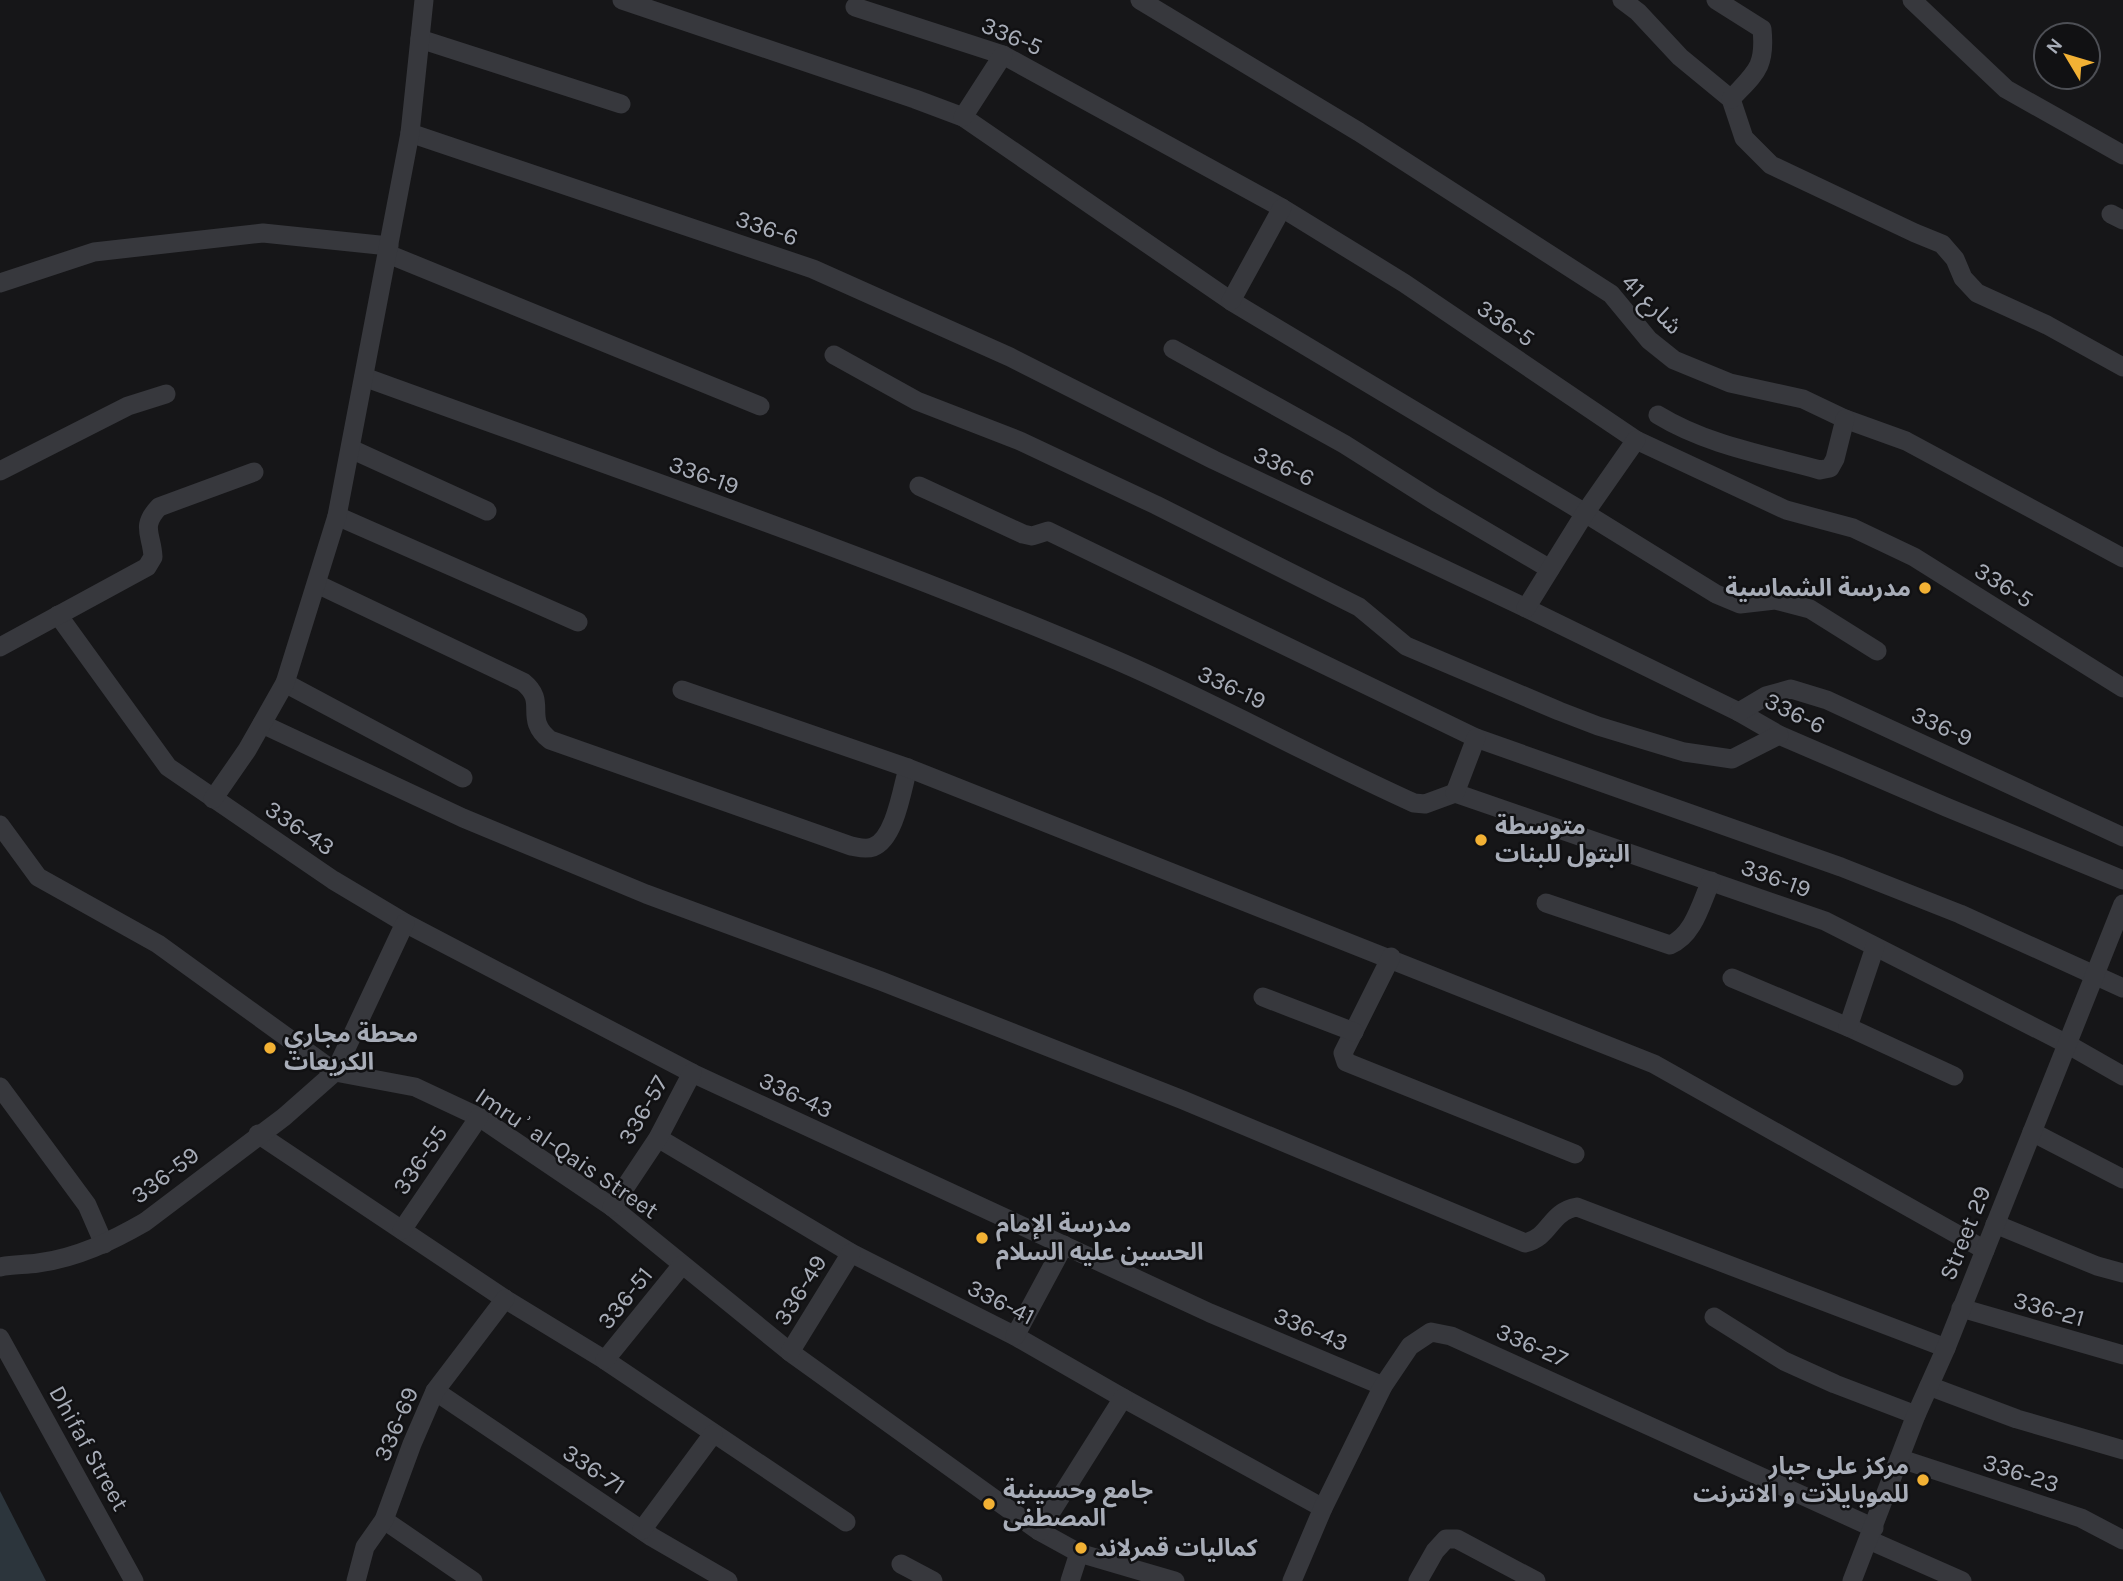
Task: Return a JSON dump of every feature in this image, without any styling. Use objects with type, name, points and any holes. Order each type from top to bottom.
[{"type":"street","points":[[213,799],[285,683],[337,516],[410,133],[424,0]]},
{"type":"street","points":[[621,0],[963,117],[1231,301],[1716,594],[1740,604],[1775,600],[1810,609],[1877,651]]},
{"type":"street","name":"شارع 41","points":[[1140,0],[1359,132],[1611,294],[1649,340],[1674,360],[1730,383],[1804,399],[1844,419],[1906,441],[2123,558]]},
{"type":"street","points":[[1622,0],[1638,12],[1680,57],[1731,99],[1744,138],[1771,165],[1942,244],[1955,260],[1963,278],[1978,293],[2047,325],[2123,368]]},
{"type":"street","points":[[1716,0],[1762,29],[1764,51],[1759,68],[1731,99]]},
{"type":"street","points":[[1912,0],[2006,89],[2123,155]]},
{"type":"street","name":"336-5","points":[[855,7],[1003,55],[1282,208],[1404,283],[1636,440],[1786,510],[1853,528],[1914,557],[2123,688]]},
{"type":"street","points":[[420,39],[621,104]]},
{"type":"street","points":[[963,117],[1003,55]]},
{"type":"street","name":"336-6","points":[[410,133],[813,269],[1010,357],[1214,460],[1739,712],[1779,735],[2123,880]]},
{"type":"street","points":[[1231,301],[1282,208]]},
{"type":"street","points":[[0,283],[94,252],[263,233],[388,250],[760,406]]},
{"type":"street","points":[[1174,349],[1344,444],[1550,569]]},
{"type":"street","points":[[834,355],[917,401],[1020,441],[1359,607],[1406,646],[1559,711],[1684,752],[1732,759],[1779,735]]},
{"type":"street","name":"336-19","points":[[364,377],[879,565],[1112,658],[1414,803],[1426,804],[1455,793],[1825,921],[2067,1044],[2123,1076]]},
{"type":"street","points":[[0,471],[128,406],[166,394]]},
{"type":"street","points":[[1658,415],[1679,428],[1719,442],[1821,470],[1830,468],[1835,459],[1844,419]]},
{"type":"street","points":[[1526,608],[1585,513],[1636,440]]},
{"type":"street","points":[[351,449],[486,511]]},
{"type":"street","points":[[0,647],[147,567],[153,557],[147,529],[151,516],[159,507],[254,472]]},
{"type":"street","points":[[919,486],[1023,534],[1032,536],[1048,531],[1476,738],[1841,867],[1959,915],[2123,988]]},
{"type":"street","points":[[337,516],[578,622]]},
{"type":"street","points":[[317,584],[523,682],[533,690],[537,701],[534,716],[538,731],[550,740],[851,846],[875,846],[891,830],[908,768]]},
{"type":"street","name":"336-43","points":[[58,615],[169,767],[333,880],[405,923],[692,1073],[1210,1313],[1383,1386]]},
{"type":"street","points":[[285,683],[464,778]]},
{"type":"street","name":"336-9","points":[[1739,712],[1766,696],[1791,689],[1827,700],[2123,837]]},
{"type":"street","points":[[682,690],[908,768],[1654,1063],[1985,1250]]},
{"type":"street","points":[[262,724],[463,817],[646,894],[881,981],[1183,1100],[1525,1243],[1539,1238],[1565,1209],[1577,1207],[1946,1348]]},
{"type":"street","points":[[1455,793],[1476,738]]},
{"type":"street","name":"Imruʾ al-Qais Street","points":[[0,825],[38,877],[158,944],[335,1072],[415,1087],[479,1117],[612,1207],[790,1352],[1039,1531],[1079,1553],[1175,1581]]},
{"type":"street","points":[[1546,903],[1670,945],[1681,940],[1690,930],[1711,881]]},
{"type":"street","name":"Street 29","points":[[1852,1581],[1916,1415],[1946,1348],[2123,904]]},
{"type":"street","points":[[335,1072],[405,923]]},
{"type":"street","points":[[1848,1027],[1875,947]]},
{"type":"street","points":[[1391,957],[1343,1053],[1346,1062],[1575,1154]]},
{"type":"street","points":[[1732,978],[1954,1076]]},
{"type":"street","points":[[1263,997],[1354,1032]]},
{"type":"street","name":"336-59","points":[[0,1267],[40,1263],[83,1253],[145,1222],[258,1134],[284,1117],[335,1072]]},
{"type":"street","name":"336-57","points":[[612,1207],[658,1138],[692,1073]]},
{"type":"street","points":[[0,1087],[87,1205],[104,1244]]},
{"type":"street","name":"336-55","points":[[402,1230],[479,1117]]},
{"type":"street","points":[[2032,1132],[2123,1179]]},
{"type":"street","points":[[258,1134],[505,1299],[605,1360],[846,1522]]},
{"type":"street","name":"336-41","points":[[658,1138],[851,1253],[1015,1336],[1323,1508]]},
{"type":"street","points":[[1995,1224],[2097,1266],[2123,1273]]},
{"type":"street","points":[[1015,1336],[1064,1245]]},
{"type":"street","name":"336-49","points":[[790,1352],[851,1253]]},
{"type":"street","name":"336-51","points":[[605,1360],[682,1265]]},
{"type":"street","name":"336-69","points":[[356,1581],[365,1547],[384,1520],[435,1391],[505,1299]]},
{"type":"street","name":"336-21","points":[[1961,1308],[2123,1355]]},
{"type":"street","points":[[1714,1317],[1784,1361],[1916,1415]]},
{"type":"street","name":"336-27","points":[[1292,1581],[1323,1508],[1383,1386],[1410,1346],[1430,1332],[1451,1336],[1871,1534],[1962,1581]]},
{"type":"street","name":"Dhifaf Street","points":[[0,1338],[134,1581]]},
{"type":"street","points":[[1929,1386],[2017,1419],[2123,1450]]},
{"type":"street","name":"336-71","points":[[435,1391],[642,1530],[729,1581]]},
{"type":"street","points":[[1039,1531],[1123,1398]]},
{"type":"street","points":[[642,1530],[713,1434]]},
{"type":"street","name":"336-23","points":[[1901,1459],[2081,1518],[2123,1540]]},
{"type":"street","points":[[384,1520],[473,1581]]},
{"type":"street","points":[[1418,1581],[1435,1551],[1446,1539],[1457,1539],[1536,1581]]},
{"type":"street","points":[[1070,1581],[1079,1553]]},
{"type":"street","points":[[901,1564],[933,1581]]},
{"type":"shaded area","points":[[0,1491],[46,1581],[0,1581]]},
{"type":"place","name":"مدرسة الشماسية","points":[[1925,588]]},
{"type":"place","name":"متوسطة البتول للبنات","points":[[1481,840]]},
{"type":"place","name":"محطة مجاري الكريعات","points":[[270,1048]]},
{"type":"place","name":"مدرسة الإمام الحسين عليه السلام","points":[[982,1238]]},
{"type":"place","name":"مركز علي جبار للموبايلات و الانترنت","points":[[1923,1480]]},
{"type":"place","name":"جامع وحسينية المصطفى","points":[[989,1504]]},
{"type":"place","name":"كماليات قمرلاند","points":[[1081,1548]]}]
